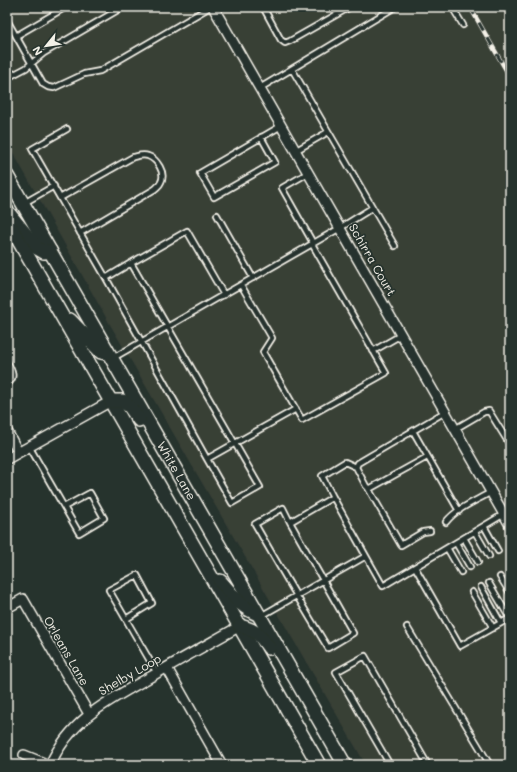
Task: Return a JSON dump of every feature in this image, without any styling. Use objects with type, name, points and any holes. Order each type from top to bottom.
[{"type":"main road","name":"White Lane","points":[[7,176],[345,765]]},
{"type":"main road","points":[[7,211],[37,248],[44,252],[50,251]]},
{"type":"main road","name":"White Lane","points":[[7,220],[319,764]]},
{"type":"main road","points":[[55,304],[100,352],[110,356]]},
{"type":"main road","points":[[111,401],[123,401],[130,407],[173,466]]},
{"type":"main road","points":[[201,558],[243,607],[259,616]]},
{"type":"main road","points":[[240,626],[253,630],[260,635],[304,694]]},
{"type":"street","name":"Schirra Court","points":[[215,8],[510,525]]},
{"type":"street","points":[[7,459],[111,401]]},
{"type":"street","points":[[7,431],[18,452]]},
{"type":"street","name":"Orleans Lane","points":[[7,608],[23,599],[89,714]]},
{"type":"street","name":"Shelby Loop","points":[[49,765],[62,743],[76,726],[89,714],[100,706],[240,626]]},
{"type":"street","points":[[167,668],[222,765]]},
{"type":"street","points":[[24,755],[49,765]]},
{"type":"lane","points":[[16,36],[66,7]]},
{"type":"lane","points":[[7,78],[26,68],[31,62],[44,53],[122,7]]},
{"type":"lane","points":[[263,7],[281,40],[285,42],[290,41],[350,7]]},
{"type":"lane","points":[[260,88],[395,7]]},
{"type":"lane","points":[[452,7],[463,25]]},
{"type":"lane","points":[[7,20],[43,84],[54,88],[84,74],[107,67],[215,8]]},
{"type":"lane","points":[[292,69],[395,246]]},
{"type":"lane","points":[[262,137],[275,162],[214,197],[200,173],[262,137],[281,126]]},
{"type":"lane","points":[[67,129],[32,149],[232,503],[260,487],[131,263]]},
{"type":"lane","points":[[296,151],[328,132]]},
{"type":"lane","points":[[60,198],[133,156],[144,155],[150,157],[160,168],[163,177],[161,183],[155,189],[80,233]]},
{"type":"lane","points":[[241,285],[272,338],[263,352],[302,420],[386,373],[312,244],[282,188],[308,173]]},
{"type":"lane","points":[[23,204],[54,186]]},
{"type":"lane","points":[[110,356],[142,342],[372,208]]},
{"type":"lane","points":[[217,215],[253,278]]},
{"type":"lane","points":[[106,278],[187,231],[224,295]]},
{"type":"lane","points":[[373,351],[401,335]]},
{"type":"lane","points":[[7,362],[12,371],[13,377],[7,384]]},
{"type":"lane","points":[[207,459],[296,409]]},
{"type":"lane","points":[[455,429],[484,412],[489,411],[510,445]]},
{"type":"lane","points":[[356,467],[358,463],[445,412]]},
{"type":"lane","points":[[413,431],[459,511]]},
{"type":"lane","points":[[29,446],[64,507],[79,532],[104,518],[90,493],[64,507]]},
{"type":"lane","points":[[368,488],[371,488],[427,457]]},
{"type":"lane","points":[[428,529],[401,545],[356,467],[345,462],[322,476],[383,586],[504,514]]},
{"type":"lane","points":[[445,520],[491,492]]},
{"type":"lane","points":[[290,522],[333,497]]},
{"type":"lane","points":[[283,508],[290,522],[353,633],[328,648],[255,524],[283,508]]},
{"type":"lane","points":[[484,526],[498,550]]},
{"type":"lane","points":[[475,532],[489,556]]},
{"type":"lane","points":[[464,538],[478,562]]},
{"type":"lane","points":[[456,542],[470,567]]},
{"type":"lane","points":[[447,548],[461,572]]},
{"type":"lane","points":[[259,616],[366,556]]},
{"type":"lane","points":[[415,567],[460,646],[510,618],[490,583]]},
{"type":"lane","points":[[126,619],[152,603],[137,575],[109,590],[157,673]]},
{"type":"lane","points":[[500,576],[510,593]]},
{"type":"lane","points":[[481,587],[501,624]]},
{"type":"lane","points":[[472,592],[493,628]]},
{"type":"lane","points":[[407,627],[490,765]]},
{"type":"lane","points":[[390,765],[336,672],[365,656],[428,765]]},
{"type":"shaded area","points":[[7,7],[510,7],[510,765],[366,765],[108,321],[7,142]]},
{"type":"railway","points":[[470,7],[510,77]]}]
